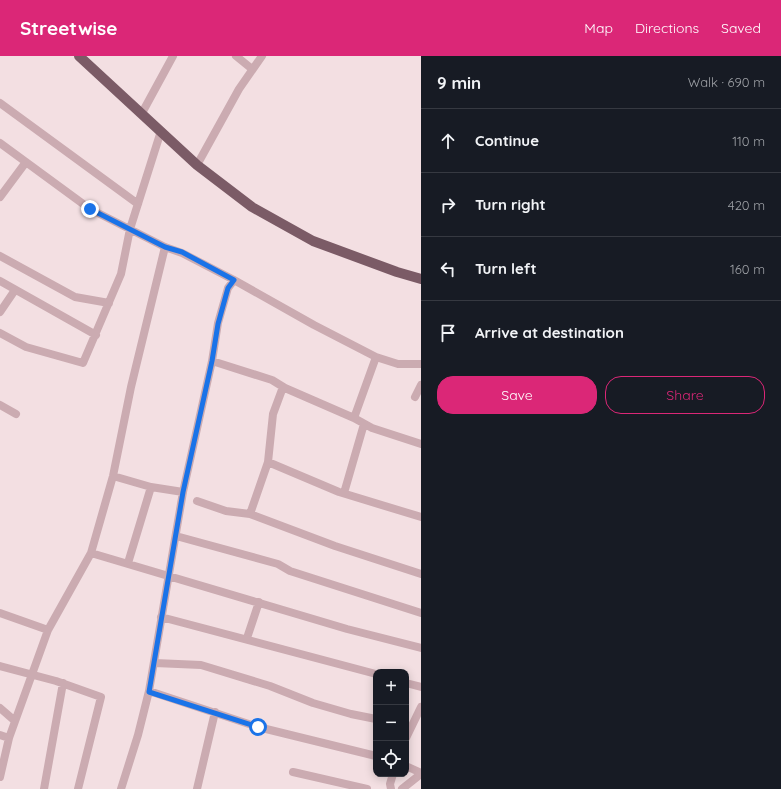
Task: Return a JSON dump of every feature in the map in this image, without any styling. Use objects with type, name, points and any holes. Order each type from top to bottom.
[{"type":"main road","points":[[79,56],[197,165],[252,207],[313,241],[419,276]]},
{"type":"street","points":[[142,113],[173,56]]},
{"type":"street","points":[[236,56],[252,69]]},
{"type":"street","points":[[197,165],[252,69],[262,56]]},
{"type":"street","points":[[0,103],[138,204]]},
{"type":"street","points":[[0,333],[26,347],[83,363],[121,274],[130,229],[161,131]]},
{"type":"street","points":[[0,143],[90,209],[165,247],[182,252],[314,325],[376,357],[398,364],[421,364]]},
{"type":"street","points":[[0,197],[26,162]]},
{"type":"street","points":[[0,777],[9,738],[48,630],[91,553],[113,476],[131,387],[165,247]]},
{"type":"street","points":[[0,256],[75,297],[109,303]]},
{"type":"street","points":[[121,789],[138,735],[149,692],[183,492],[212,361],[218,324],[228,288],[234,280]]},
{"type":"street","points":[[0,281],[96,335]]},
{"type":"street","points":[[0,312],[15,290]]},
{"type":"street","points":[[354,418],[376,357]]},
{"type":"street","points":[[212,361],[272,380],[283,387],[354,418],[372,428],[421,444]]},
{"type":"street","points":[[415,397],[421,385]]},
{"type":"street","points":[[250,514],[268,462],[273,414],[283,387]]},
{"type":"street","points":[[0,405],[16,414]]},
{"type":"street","points":[[344,493],[364,424]]},
{"type":"street","points":[[268,462],[344,493],[421,517]]},
{"type":"street","points":[[113,476],[152,487],[183,492]]},
{"type":"street","points":[[128,563],[152,487]]},
{"type":"street","points":[[197,501],[226,511],[250,514],[335,546],[421,574]]},
{"type":"street","points":[[176,536],[278,564],[290,571],[421,613]]},
{"type":"street","points":[[91,553],[347,629],[421,648]]},
{"type":"street","points":[[247,638],[259,602]]},
{"type":"street","points":[[0,613],[48,630]]},
{"type":"street","points":[[161,617],[247,638],[373,673]]},
{"type":"street","points":[[155,663],[201,665],[270,686],[313,703],[351,714],[373,718]]},
{"type":"street","points":[[0,666],[63,683],[101,697],[78,789]]},
{"type":"street","points":[[44,789],[63,683]]},
{"type":"street","points":[[409,684],[421,687]]},
{"type":"street","points":[[149,692],[300,738],[330,743],[373,755]]},
{"type":"street","points":[[421,707],[409,724],[421,727]]},
{"type":"street","points":[[0,708],[15,721]]},
{"type":"street","points":[[197,789],[215,712]]},
{"type":"street","points":[[0,735],[9,738]]},
{"type":"street","points":[[402,789],[421,774],[409,768]]},
{"type":"street","points":[[293,772],[367,789]]},
{"type":"street","points":[[391,789],[390,784],[392,777]]},
{"type":"route","points":[[90,209],[165,247],[182,252],[234,280],[228,288],[218,324],[212,361],[183,492],[149,692],[258,727]]}]
